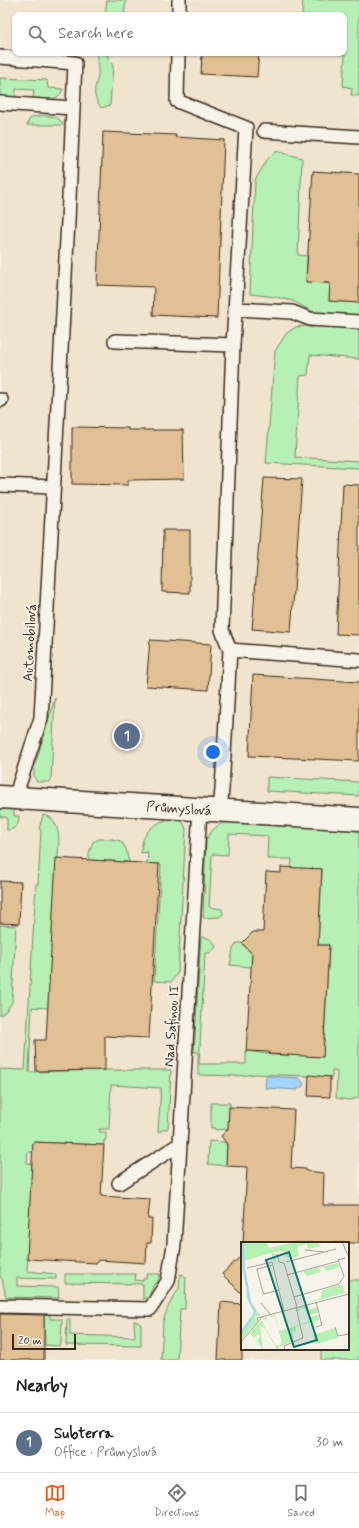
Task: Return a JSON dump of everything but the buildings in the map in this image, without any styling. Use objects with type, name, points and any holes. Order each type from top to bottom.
[{"type":"street","name":"Průmyslová","points":[[8,797],[359,819]]},
{"type":"lane","points":[[179,12],[180,0]]},
{"type":"lane","points":[[178,56],[177,101],[246,128],[233,345],[222,630],[230,650],[359,660]]},
{"type":"lane","name":"Automobilová","points":[[0,57],[75,63],[41,718],[19,785],[8,797]]},
{"type":"lane","points":[[0,103],[73,108]]},
{"type":"lane","points":[[264,130],[359,137]]},
{"type":"lane","points":[[236,309],[292,312],[310,319],[359,322]]},
{"type":"lane","points":[[115,340],[233,345]]},
{"type":"lane","points":[[0,485],[54,487]]},
{"type":"lane","name":"Nad Safinou II","points":[[0,1306],[150,1309],[168,1281],[174,1245],[180,1144],[210,810],[223,781],[230,650]]},
{"type":"lane","points":[[119,1183],[180,1144]]},
{"type":"shaded area","points":[[0,0],[359,0],[359,1280],[349,1280],[349,1242],[241,1242],[241,1350],[321,1350],[321,1360],[0,1360]]},
{"type":"green space","points":[[107,0],[126,0],[124,12],[105,12]]},
{"type":"green space","points":[[303,0],[359,0],[359,96],[351,95],[352,88],[343,86],[345,56],[347,56],[347,12],[302,12]]},
{"type":"green space","points":[[108,56],[113,66],[110,105],[101,108],[95,96],[98,75],[97,57]]},
{"type":"green space","points":[[0,78],[47,80],[48,88],[63,89],[58,96],[51,99],[33,99],[34,90],[16,89],[15,98],[0,97]]},
{"type":"green space","points":[[32,117],[54,117],[61,121],[63,125],[27,125]]},
{"type":"green space","points":[[276,151],[302,158],[298,255],[307,256],[306,281],[330,284],[329,301],[359,303],[359,315],[315,313],[293,301],[250,294],[255,180],[267,160]]},
{"type":"green space","points":[[318,325],[359,327],[359,359],[310,355],[308,375],[300,376],[295,457],[359,461],[359,468],[266,463],[275,351],[286,334],[291,330],[296,327],[306,326],[311,328]]},
{"type":"green space","points":[[55,698],[51,780],[50,782],[37,782],[34,777],[34,768]]},
{"type":"green space","points":[[267,777],[359,782],[359,796],[267,791]]},
{"type":"green space","points":[[0,809],[14,810],[14,816],[19,816],[18,824],[13,829],[7,830],[7,817],[0,817]]},
{"type":"green space","points":[[43,815],[53,820],[57,827],[59,839],[48,1008],[32,1007],[29,1072],[171,1070],[168,1128],[158,1132],[161,1088],[111,1085],[109,1129],[99,1129],[100,1132],[106,1132],[106,1140],[104,1140],[104,1145],[33,1142],[33,1152],[28,1152],[27,1163],[32,1164],[27,1271],[56,1274],[56,1279],[17,1278],[17,1286],[58,1287],[59,1298],[6,1297],[2,1279],[0,1277],[0,1069],[25,1070],[36,884],[38,884],[41,830],[39,829]]},
{"type":"green space","points":[[166,820],[177,820],[183,822],[186,829],[178,972],[171,982],[154,981],[161,865],[147,864],[148,852],[141,853],[141,847],[145,836],[151,828]]},
{"type":"green space","points":[[230,821],[359,829],[359,1098],[349,1100],[336,1098],[337,1072],[332,1071],[332,1077],[255,1074],[239,1076],[198,1075],[198,1052],[194,1052],[201,937],[211,939],[216,947],[210,953],[205,953],[199,1064],[246,1064],[246,1051],[270,1055],[323,1056],[329,945],[318,945],[322,869],[291,868],[292,859],[267,859],[268,836],[229,834],[228,855],[212,854],[209,907],[222,909],[223,914],[220,917],[203,918],[206,840],[215,828],[222,823]]},
{"type":"green space","points":[[99,839],[121,841],[126,849],[129,862],[89,860],[89,853],[93,842]]},
{"type":"green space","points":[[0,925],[16,926],[12,1002],[7,1010],[0,1016]]},
{"type":"green space","points":[[237,943],[242,943],[252,954],[251,967],[230,965],[233,949]]},
{"type":"green space","points":[[211,1103],[230,1103],[228,1129],[215,1130],[215,1128],[211,1128]]},
{"type":"green space","points":[[209,1141],[224,1142],[227,1146],[226,1166],[208,1164]]},
{"type":"green space","points":[[65,1274],[136,1274],[135,1280],[143,1281],[147,1274],[160,1274],[157,1284],[155,1283],[150,1293],[150,1297],[143,1299],[143,1284],[65,1283]]},
{"type":"green space","points":[[180,1274],[186,1277],[185,1309],[180,1309],[177,1360],[161,1360],[163,1321],[169,1305],[179,1288]]},
{"type":"green space","points":[[349,1280],[359,1280],[359,1360],[321,1360],[321,1350],[349,1350]]},
{"type":"green space","points":[[0,1308],[50,1312],[50,1319],[62,1319],[60,1346],[45,1345],[44,1316],[0,1315]]},
{"type":"green space","points":[[67,1319],[70,1319],[70,1335],[135,1337],[134,1321],[138,1322],[141,1325],[141,1346],[66,1345]]},
{"type":"water","points":[[266,1076],[299,1078],[304,1084],[302,1087],[298,1088],[298,1090],[265,1088]]},
{"type":"place","name":"Subterra","points":[[127,736]]}]
